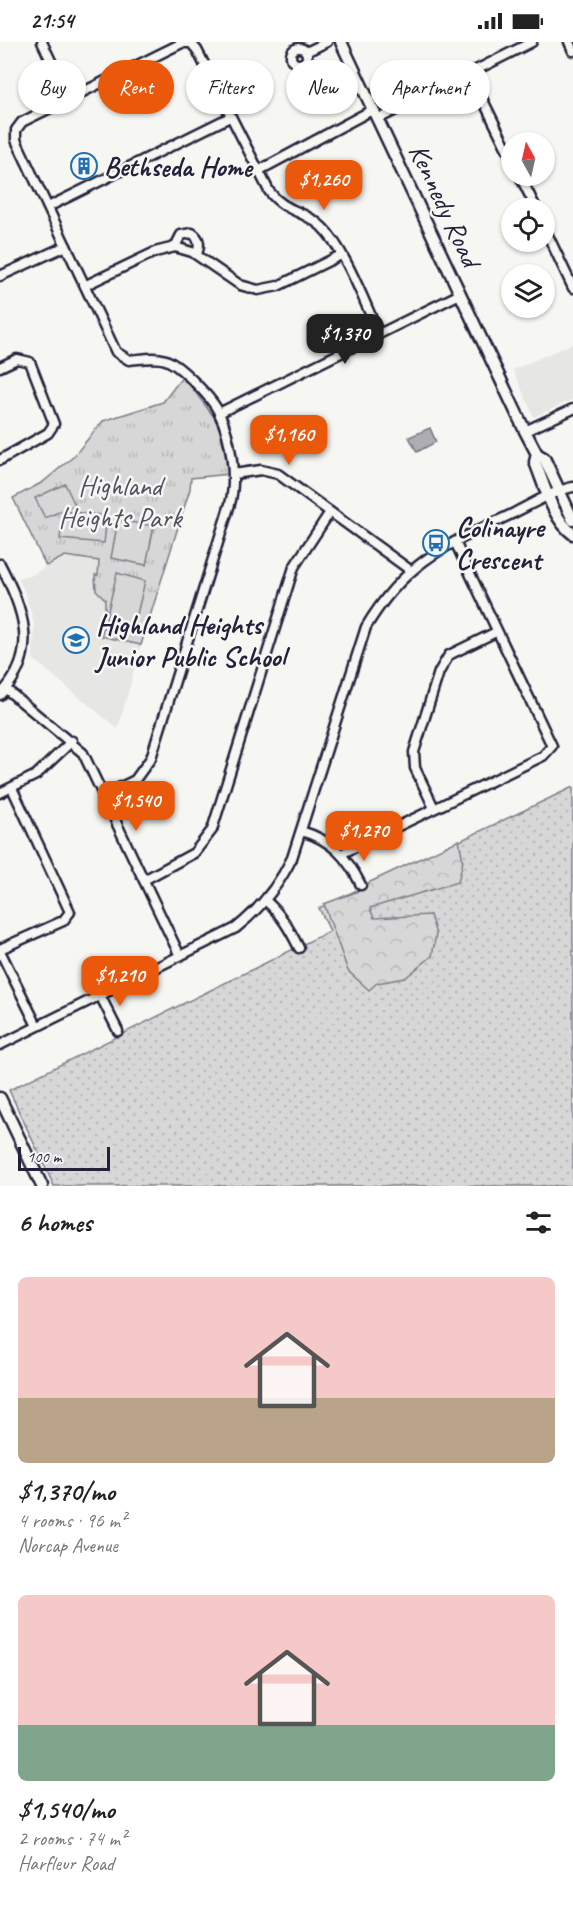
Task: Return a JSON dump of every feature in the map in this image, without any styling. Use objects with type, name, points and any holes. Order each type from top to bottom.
[{"type":"main road","name":"Kennedy Road","points":[[341,42],[370,102]]},
{"type":"main road","name":"Kennedy Road","points":[[376,114],[537,454],[535,462],[573,520]]},
{"type":"main road","name":"Kennedy Road","points":[[555,494],[567,529],[573,534]]},
{"type":"main road","points":[[0,1098],[42,1186]]},
{"type":"street","points":[[42,42],[51,60]]},
{"type":"street","points":[[306,52],[327,42]]},
{"type":"street","points":[[490,64],[532,42]]},
{"type":"street","points":[[569,42],[573,51]]},
{"type":"street","points":[[86,91],[182,43],[191,43],[197,50],[258,171],[278,202],[316,222],[332,238],[379,334]]},
{"type":"street","points":[[38,114],[22,122],[16,130],[16,140],[119,356],[129,360],[156,358],[174,364],[219,413],[234,474],[230,504],[152,758],[135,780],[104,795]]},
{"type":"street","points":[[258,171],[376,114]]},
{"type":"street","points":[[490,114],[501,137]]},
{"type":"street","points":[[48,207],[230,117]]},
{"type":"street","points":[[175,247],[181,235],[192,233],[197,236],[199,243],[197,254]]},
{"type":"street","points":[[0,276],[66,246]]},
{"type":"street","points":[[86,285],[155,252],[175,247],[197,254],[240,285],[264,290],[278,286],[341,255]]},
{"type":"street","points":[[555,250],[573,288]]},
{"type":"street","points":[[219,413],[460,294]]},
{"type":"street","points":[[0,367],[18,358],[30,362],[54,424],[48,433],[0,460]]},
{"type":"street","points":[[525,431],[573,409]]},
{"type":"street","points":[[234,474],[261,470],[273,472],[410,570]]},
{"type":"street","points":[[0,1045],[236,928],[266,901],[279,884],[292,858],[366,627],[382,599],[410,570],[431,554],[573,487]]},
{"type":"street","points":[[144,880],[194,853],[212,830],[294,567],[330,512]]},
{"type":"street","points":[[343,852],[543,756],[552,746],[455,542]]},
{"type":"street","points":[[0,564],[20,606],[25,631],[20,660],[3,692],[72,741],[87,759],[180,956]]},
{"type":"street","points":[[434,808],[416,768],[414,752],[439,672],[449,655],[496,632]]},
{"type":"street","points":[[0,793],[36,775],[72,741]]},
{"type":"street","points":[[12,788],[70,912],[63,921],[0,950],[37,1026]]},
{"type":"street","points":[[301,831],[317,836],[343,852],[361,885]]},
{"type":"street","points":[[266,901],[276,909],[291,930],[299,948]]},
{"type":"street","points":[[100,995],[118,1031]]},
{"type":"shaded area","points":[[573,343],[573,399],[534,417],[513,370]]},
{"type":"shaded area","points":[[430,428],[436,442],[417,452],[409,437]]},
{"type":"shaded area","name":"Highland Heights Junior Public School","points":[[65,556],[99,561],[113,596],[101,636],[141,645],[118,729],[33,659],[34,624],[26,595],[18,578],[30,576]]},
{"type":"green space","name":"Highland Heights Park","points":[[183,376],[214,417],[221,432],[229,474],[191,478],[190,489],[141,645],[101,636],[108,611],[105,609],[105,599],[96,590],[95,575],[98,575],[99,561],[65,556],[46,566],[13,498],[43,482],[73,457],[103,421],[163,402]]},
{"type":"green space","points":[[65,484],[75,505],[45,518],[35,498]]},
{"type":"green space","points":[[63,511],[107,516],[104,543],[60,539]]},
{"type":"green space","points":[[118,520],[154,526],[146,565],[111,558]]},
{"type":"green space","points":[[117,573],[145,581],[133,631],[105,623]]},
{"type":"green space","points":[[573,787],[573,1186],[54,1186],[9,1090],[330,931],[319,908]]},
{"type":"green space","points":[[459,840],[463,861],[458,882],[370,908],[374,918],[430,915],[436,934],[432,956],[405,978],[377,983],[369,990],[348,971],[324,904],[356,892],[368,883]]},
{"type":"place","name":"Bethseda Home","points":[[84,166]]},
{"type":"place","name":"Colinayre Crescent","points":[[436,543]]},
{"type":"place","name":"Highland Heights Junior Public School","points":[[76,640]]}]
